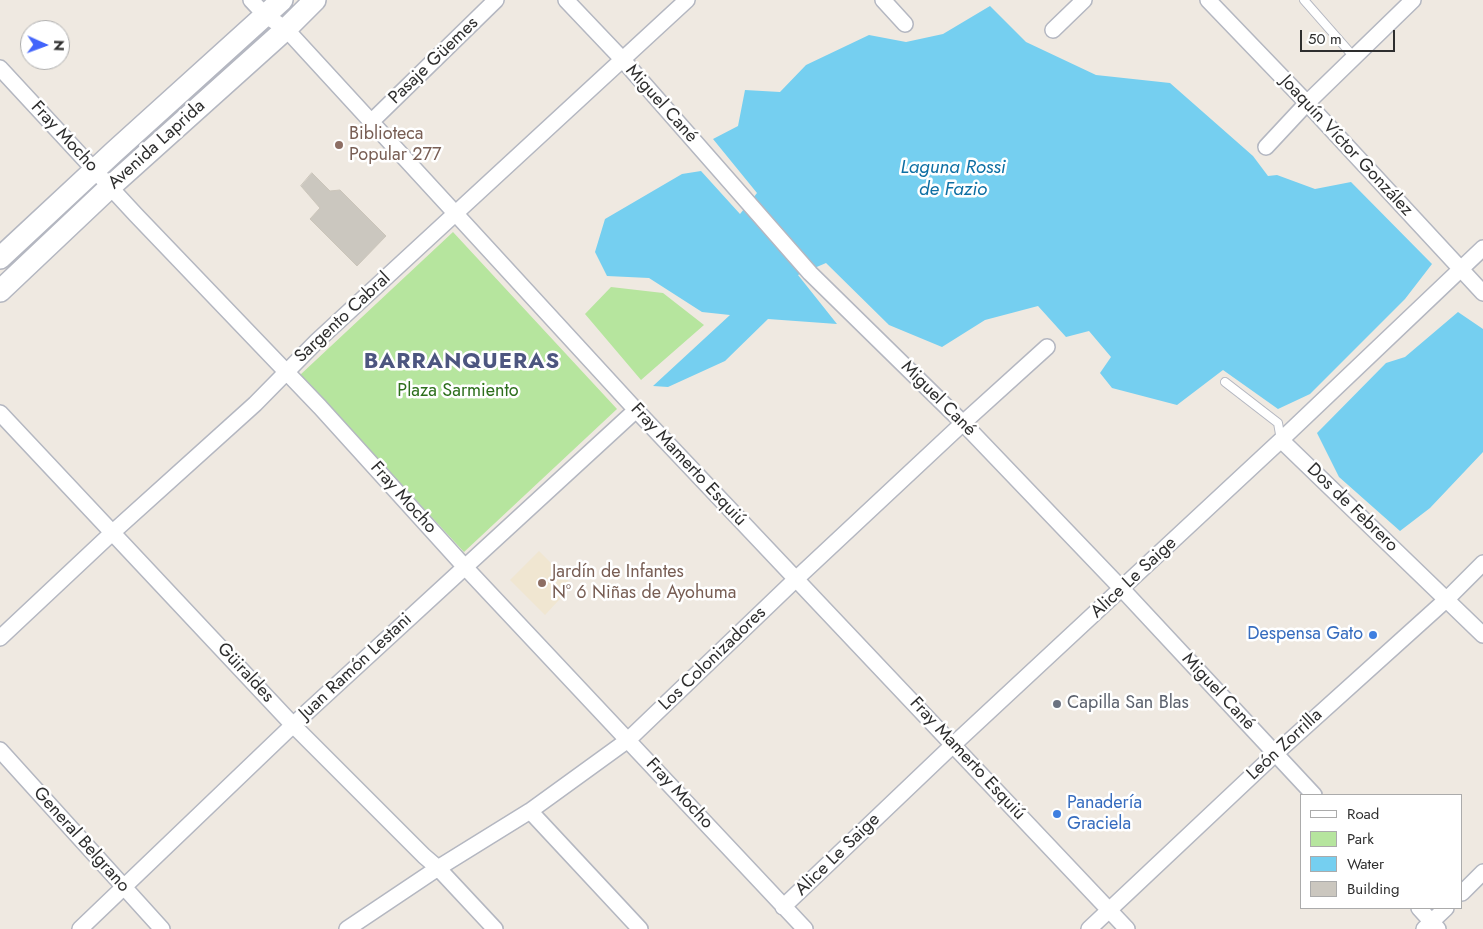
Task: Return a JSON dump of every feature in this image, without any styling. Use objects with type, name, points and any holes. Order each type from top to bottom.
[{"type":"main road","name":"Avenida Laprida","points":[[0,258],[94,170],[258,8],[282,0]]},
{"type":"main road","name":"Avenida Laprida","points":[[0,291],[110,187],[286,29],[315,0]]},
{"type":"street","name":"Pasaje Güemes","points":[[372,122],[496,0]]},
{"type":"street","name":"Miguel Cané","points":[[566,0],[623,60],[810,273],[963,423],[1122,589],[1313,794]]},
{"type":"street","name":"Sargento Cabral","points":[[0,638],[113,532],[255,404],[317,341],[687,0]]},
{"type":"street","points":[[883,0],[905,24]]},
{"type":"street","points":[[1054,30],[1084,0]]},
{"type":"street","name":"Joaquín Víctor González","points":[[1208,0],[1307,103],[1483,293]]},
{"type":"street","points":[[1266,147],[1307,103],[1413,0]]},
{"type":"street","name":"Fray Mamerto Esquiú","points":[[258,8],[286,29],[636,410],[1127,929]]},
{"type":"street","name":"Fray Mocho","points":[[0,68],[110,187],[320,407],[464,566],[805,929]]},
{"type":"street","name":"Alice Le Saige","points":[[783,907],[1483,248]]},
{"type":"street","name":"Los Colonizadores","points":[[346,929],[438,868],[530,811],[628,740],[796,579],[1047,347]]},
{"type":"street","name":"Juan Ramón Lestani","points":[[80,929],[293,725],[636,410]]},
{"type":"street","name":"Güiraldes","points":[[0,413],[293,725],[438,868],[494,929]]},
{"type":"street","name":"Dos de Febrero","points":[[1281,440],[1483,635]]},
{"type":"street","name":"León Zorrilla","points":[[1089,929],[1275,754],[1447,599],[1483,563]]},
{"type":"street","name":"General Belgrano","points":[[0,750],[162,929]]},
{"type":"street","points":[[530,811],[640,929]]},
{"type":"street","points":[[1463,891],[1483,872]]},
{"type":"street","points":[[1420,909],[1432,927],[1445,909]]},
{"type":"lane","points":[[1304,0],[1354,57]]},
{"type":"lane","name":"Dos de Febrero","points":[[1225,382],[1278,423],[1281,440]]},
{"type":"shaded area","name":"Jardín de Infantes N° 6 Niñas de Ayohuma","points":[[539,551],[573,585],[545,615],[510,580]]},
{"type":"green space","name":"Plaza Sarmiento","points":[[453,232],[617,409],[464,552],[300,375]]},
{"type":"green space","points":[[611,287],[663,293],[704,325],[641,380],[585,314]]},
{"type":"water","name":"Laguna Rossi de Fazio","points":[[990,6],[1026,42],[1096,75],[1170,83],[1253,156],[1268,176],[1277,175],[1315,189],[1351,182],[1432,264],[1405,299],[1310,394],[1278,409],[1223,370],[1177,405],[1112,388],[1100,373],[1111,357],[1089,331],[1066,337],[1038,306],[985,320],[942,347],[889,325],[826,263],[798,275],[837,324],[768,319],[725,361],[668,387],[653,386],[730,315],[702,312],[649,278],[607,276],[595,252],[605,219],[682,174],[701,171],[740,214],[757,193],[713,139],[738,126],[745,90],[780,92],[806,65],[869,35],[906,42],[943,34]]},
{"type":"water","points":[[1458,312],[1483,329],[1483,452],[1430,508],[1400,531],[1339,477],[1317,433],[1386,363],[1405,357]]},
{"type":"building","points":[[312,173],[330,191],[340,190],[386,236],[357,266],[310,219],[320,208],[301,186]]},
{"type":"place","name":"Biblioteca Popular 277","points":[[339,145]]},
{"type":"place","name":"Jardín de Infantes N° 6 Niñas de Ayohuma","points":[[542,583]]},
{"type":"place","name":"Despensa Gato","points":[[1373,635]]},
{"type":"place","name":"Capilla San Blas","points":[[1057,704]]},
{"type":"place","name":"Panadería Graciela","points":[[1057,814]]},
{"type":"district","name":"BARRANQUERAS","points":[[462,363]]}]
